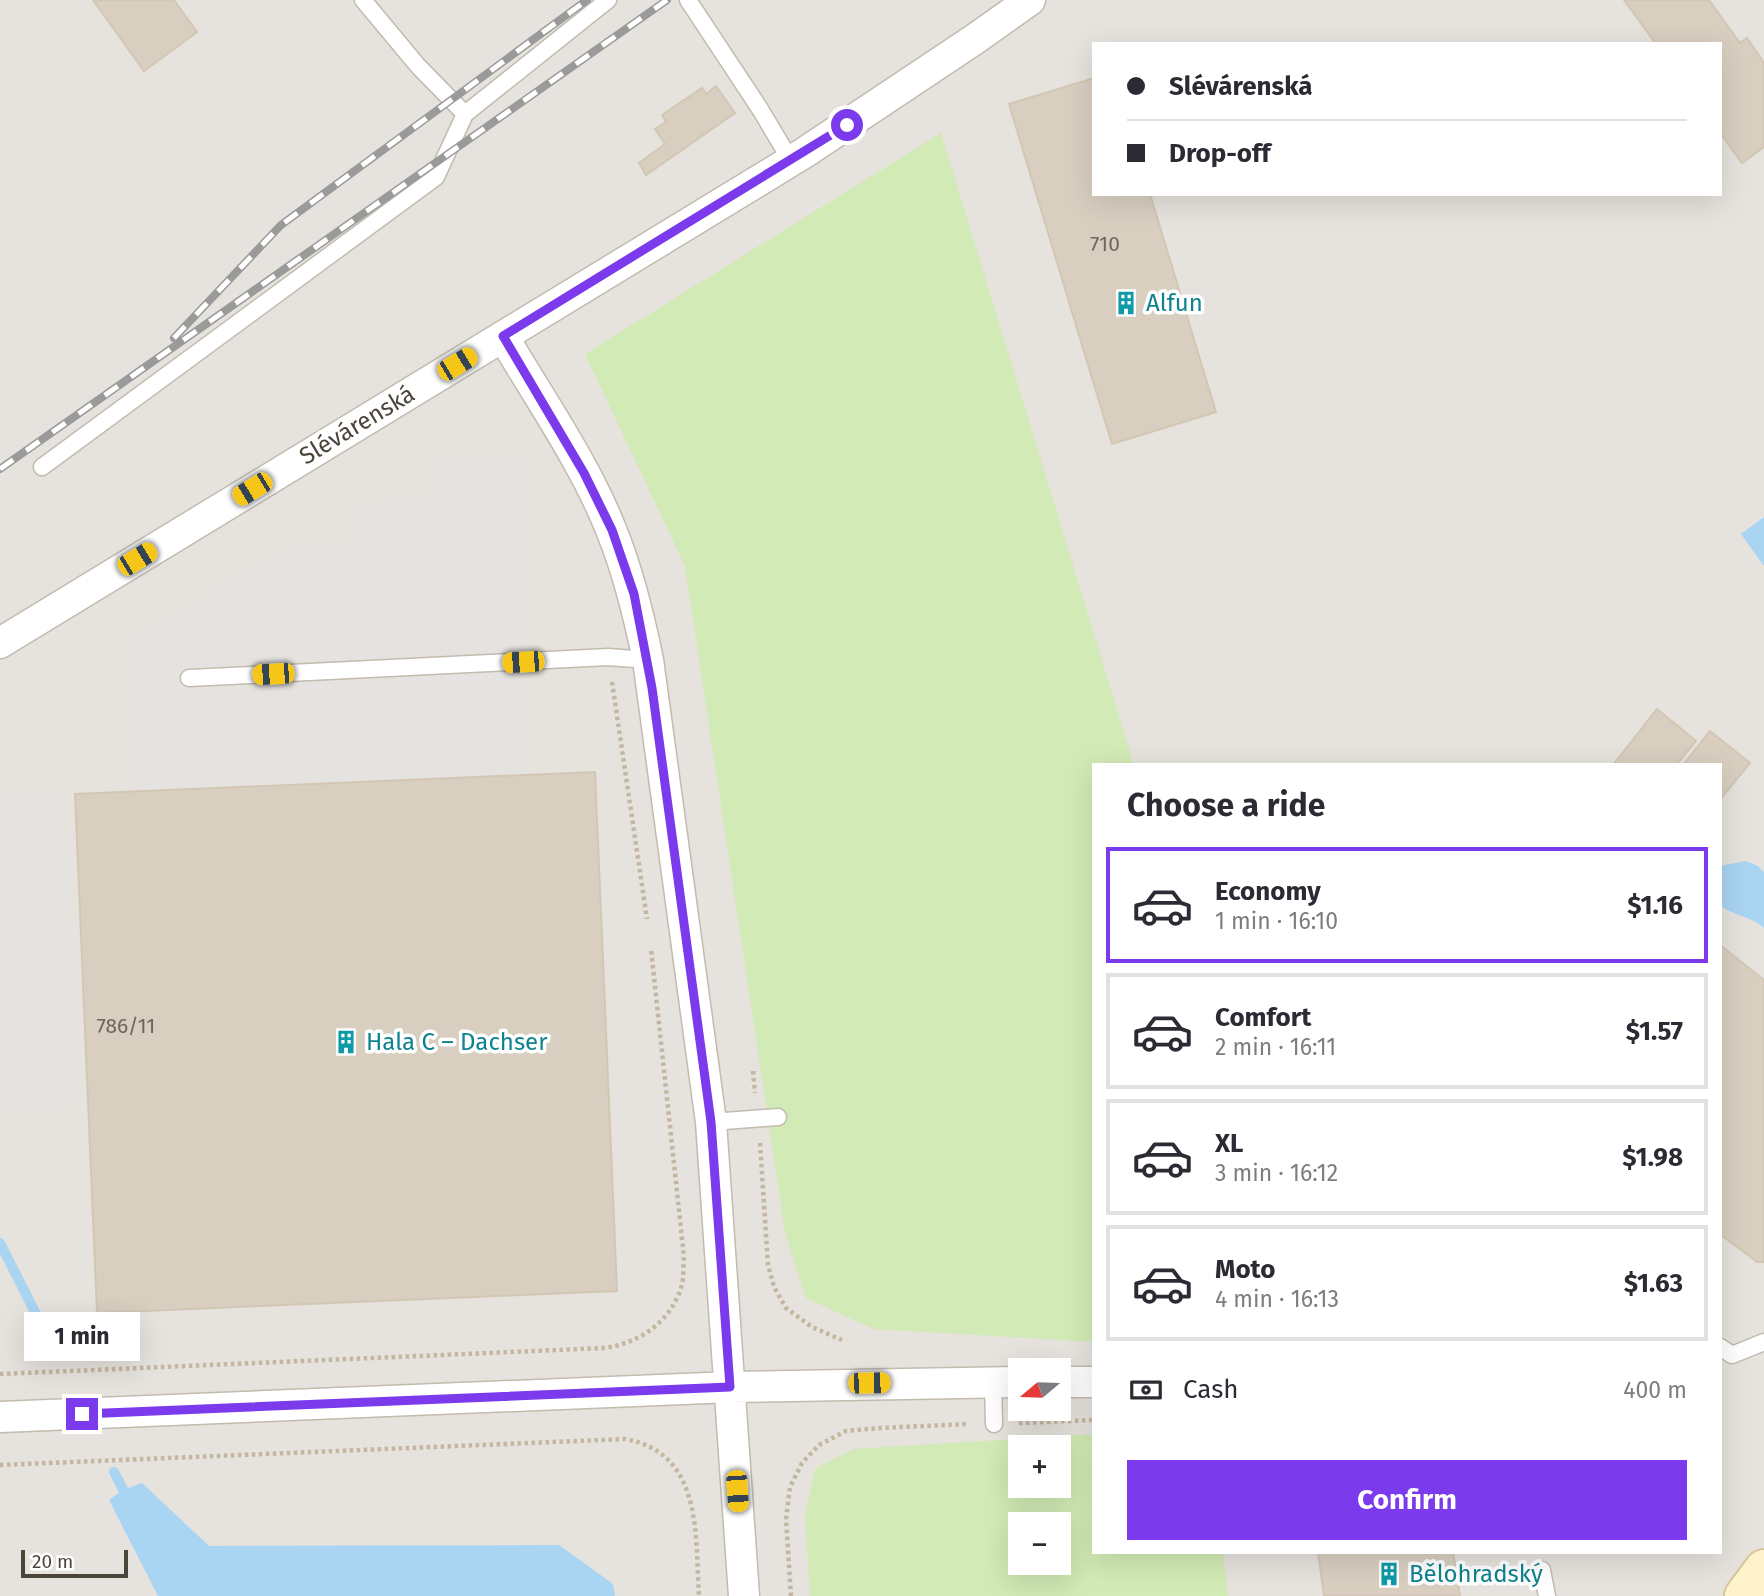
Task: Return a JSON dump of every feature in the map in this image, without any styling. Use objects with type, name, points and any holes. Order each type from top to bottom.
[{"type":"main road","points":[[1744,1596],[1764,1569]]},
{"type":"street","name":"Slévárenská","points":[[0,643],[791,161],[975,40],[1030,0]]},
{"type":"street","points":[[503,336],[584,473],[612,530],[634,594],[648,660],[711,1122],[744,1596]]},
{"type":"street","points":[[0,1417],[730,1387],[1006,1382]]},
{"type":"street","points":[[1071,1382],[1092,1382]]},
{"type":"lane","points":[[363,0],[418,66],[465,114]]},
{"type":"lane","points":[[42,467],[436,177],[465,114],[607,0]]},
{"type":"lane","points":[[688,0],[791,161]]},
{"type":"lane","points":[[189,678],[608,657],[648,660]]},
{"type":"lane","points":[[711,1122],[778,1117]]},
{"type":"lane","points":[[1722,1348],[1732,1355],[1764,1342]]},
{"type":"lane","points":[[994,1424],[1006,1382]]},
{"type":"lane","points":[[1542,1570],[1547,1596]]},
{"type":"path","points":[[608,657],[648,929]]},
{"type":"path","points":[[0,1374],[604,1348],[621,1346],[645,1335],[662,1321],[676,1298],[682,1283],[684,1257],[650,943]]},
{"type":"path","points":[[753,1070],[768,1265],[774,1287],[786,1308],[812,1327],[842,1340]]},
{"type":"path","points":[[791,1596],[786,1519],[790,1487],[802,1463],[819,1445],[846,1431],[880,1427],[1092,1420]]},
{"type":"path","points":[[0,1465],[625,1438],[640,1441],[672,1463],[688,1489],[693,1511],[699,1596]]},
{"type":"shaded area","points":[[0,0],[1764,0],[1764,1596],[0,1596]]},
{"type":"shaded area","points":[[515,457],[528,774],[141,791],[135,644],[286,552],[355,549],[355,509],[360,506],[434,501],[434,460]]},
{"type":"shaded area","points":[[62,792],[74,1104],[0,1107],[0,794]]},
{"type":"green space","points":[[941,133],[1133,763],[1092,763],[1092,1342],[874,1329],[806,1298],[785,1232],[685,566],[585,354]]},
{"type":"green space","points":[[1092,1434],[1092,1554],[1223,1554],[1228,1596],[810,1596],[805,1516],[815,1469],[854,1449],[1008,1439],[1008,1498],[1071,1498],[1071,1435]]},
{"type":"water","points":[[1764,517],[1764,566],[1741,534]]},
{"type":"water","points":[[1745,861],[1758,866],[1764,872],[1764,928],[1755,921],[1722,907],[1722,866]]},
{"type":"water","points":[[142,1483],[209,1546],[559,1545],[613,1584],[615,1596],[158,1596],[109,1500],[123,1490]]},
{"type":"building","points":[[93,0],[174,0],[197,32],[144,71]]},
{"type":"building","points":[[1624,0],[1709,0],[1740,43],[1747,38],[1764,63],[1764,147],[1742,163],[1722,136],[1722,42],[1655,42]]},
{"type":"building","name":"Alfun","points":[[1092,79],[1092,196],[1151,196],[1216,412],[1112,444],[1009,104]]},
{"type":"building","points":[[716,86],[735,113],[646,175],[639,163],[665,144],[655,129],[666,122],[662,115],[702,88],[706,94]]},
{"type":"building","points":[[1657,709],[1696,741],[1678,763],[1615,763]]},
{"type":"building","points":[[1710,731],[1750,763],[1722,798],[1722,763],[1685,763]]},
{"type":"building","name":"Hala C – Dachser","points":[[595,772],[617,1291],[97,1313],[75,794]]},
{"type":"building","points":[[1722,947],[1764,980],[1764,1262],[1757,1262],[1722,1236]]},
{"type":"building","name":"Bělohradský","points":[[1318,1554],[1453,1554],[1460,1596],[1324,1596]]},
{"type":"waterway","points":[[0,1243],[35,1312]]},
{"type":"waterway","points":[[114,1472],[129,1501]]},
{"type":"railway","points":[[174,338],[281,225],[587,0]]},
{"type":"railway","points":[[0,469],[667,0]]},
{"type":"place","name":"Alfun","points":[[1126,303]]},
{"type":"place","name":"Hala C – Dachser","points":[[346,1042]]},
{"type":"place","name":"Bělohradský","points":[[1389,1574]]},
{"type":"route","points":[[82,1414],[730,1387],[711,1122],[648,660],[634,594],[612,530],[584,473],[503,336],[847,125]]}]
